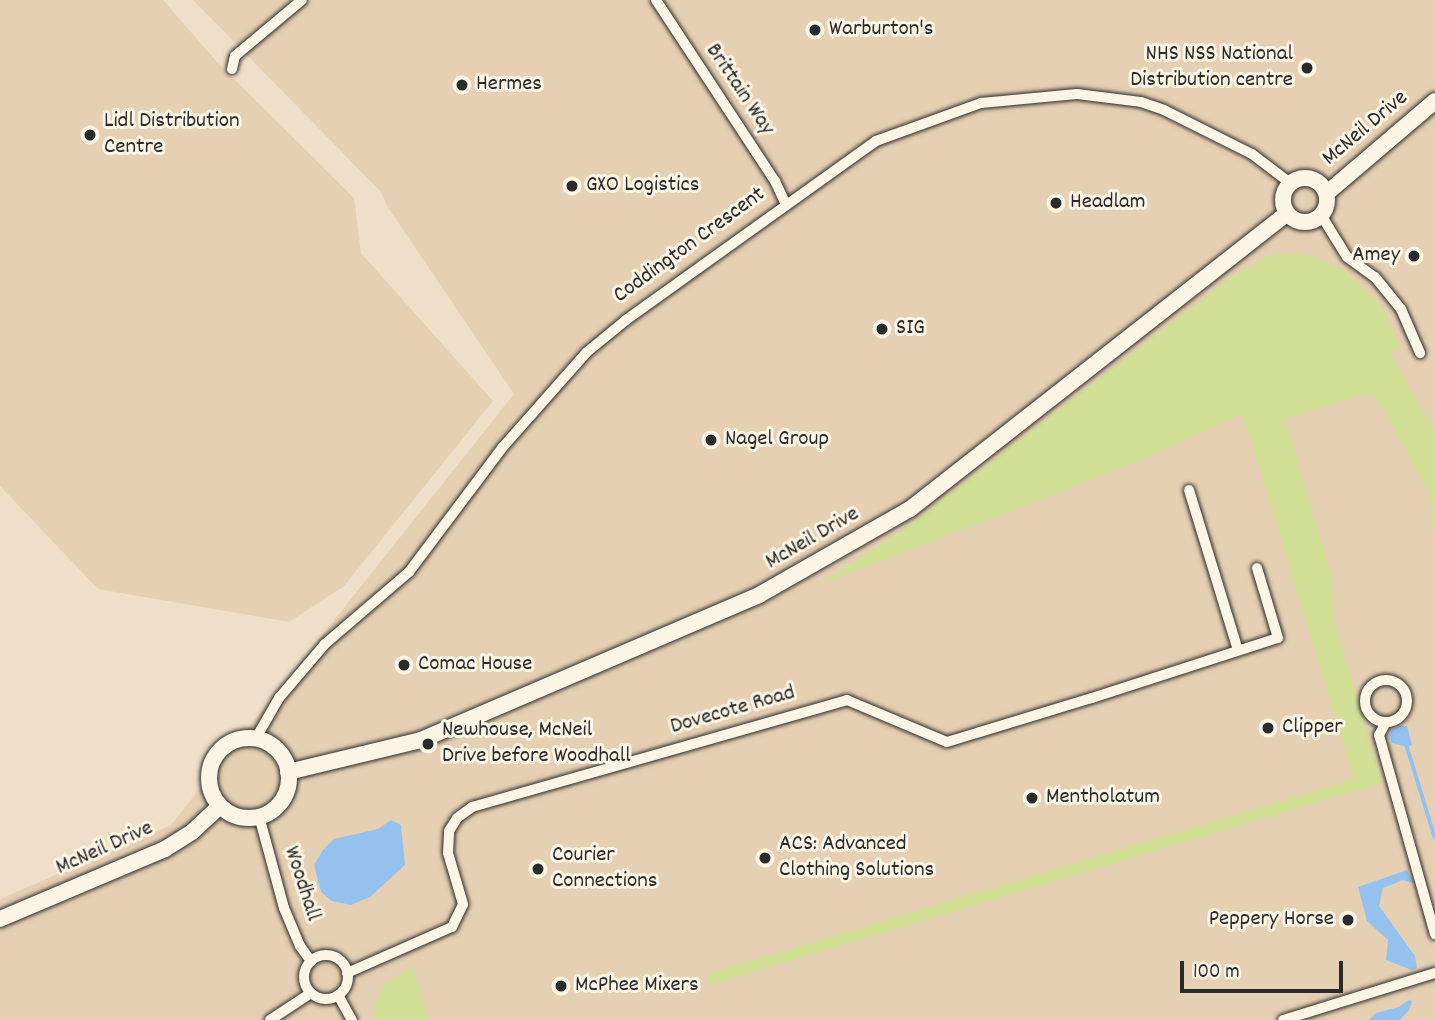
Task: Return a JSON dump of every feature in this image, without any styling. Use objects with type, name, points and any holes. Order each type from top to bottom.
[{"type":"street","points":[[233,69],[235,56],[302,0]]},
{"type":"street","name":"Brittain Way","points":[[656,0],[775,181],[786,205]]},
{"type":"street","name":"Coddington Crescent","points":[[256,738],[279,698],[325,644],[409,572],[502,448],[585,355],[626,320],[876,141],[981,103],[1063,94],[1141,102],[1164,110],[1252,154],[1290,183]]},
{"type":"street","name":"McNeil Drive","points":[[1326,192],[1435,102]]},
{"type":"street","points":[[1301,178],[1313,179],[1326,192],[1327,205],[1315,220],[1301,222],[1287,213],[1284,193],[1290,183],[1301,178]]},
{"type":"street","name":"McNeil Drive","points":[[288,772],[421,740],[759,596],[910,509],[1287,213]]},
{"type":"street","points":[[1321,215],[1347,257],[1375,277],[1401,309],[1420,353]]},
{"type":"street","points":[[1189,490],[1238,650]]},
{"type":"street","name":"Dovecote Road","points":[[347,973],[452,927],[464,904],[448,853],[449,831],[457,818],[472,807],[847,700],[947,741],[1278,638],[1257,568]]},
{"type":"street","points":[[1385,722],[1372,717],[1364,701],[1369,687],[1385,679],[1399,684],[1407,697],[1402,715],[1385,722],[1379,735],[1435,934]]},
{"type":"street","points":[[256,738],[277,750],[288,772],[288,783],[279,804],[259,817],[238,817],[220,806],[212,794],[209,781],[216,754],[234,741],[256,738]]},
{"type":"street","name":"McNeil Drive","points":[[0,919],[165,849],[192,832],[220,806]]},
{"type":"street","name":"Woodhall","points":[[259,817],[284,908],[300,946],[311,961]]},
{"type":"street","points":[[321,956],[335,957],[347,973],[345,987],[338,995],[322,999],[310,993],[304,975],[311,961],[321,956]]},
{"type":"street","points":[[1283,1020],[1435,973]]},
{"type":"street","points":[[270,1020],[310,993]]},
{"type":"street","points":[[338,995],[352,1020]]},
{"type":"shaded area","points":[[0,0],[163,0],[217,62],[354,198],[361,253],[493,401],[344,586],[289,622],[98,589],[0,486]]},
{"type":"shaded area","points":[[193,0],[1435,0],[1435,1020],[0,1020],[0,899],[171,825],[514,394],[387,206],[381,192]]},
{"type":"green space","points":[[1293,252],[1316,257],[1347,272],[1382,307],[1401,348],[1390,353],[1435,432],[1435,535],[1428,491],[1377,398],[1368,393],[1285,419],[1332,577],[1334,620],[1382,783],[710,985],[707,974],[1354,779],[1243,414],[1129,465],[815,587],[897,534],[1226,281],[1266,257]]},
{"type":"green space","points":[[413,966],[428,1020],[376,1020],[375,1002],[385,984]]},
{"type":"water","points":[[1407,726],[1412,745],[1407,747],[1392,743],[1389,737],[1391,730]]},
{"type":"water","points":[[391,820],[401,825],[405,865],[370,897],[351,905],[332,901],[321,892],[314,865],[323,850],[334,839],[378,829]]},
{"type":"water","points":[[1407,870],[1413,883],[1403,880],[1383,888],[1379,906],[1415,956],[1417,968],[1412,970],[1386,960],[1388,940],[1367,921],[1358,887]]},
{"type":"water","points":[[1409,1000],[1412,1001],[1409,1010],[1400,1020],[1369,1020],[1376,1013],[1399,1007]]},
{"type":"waterway","points":[[1407,746],[1435,837]]},
{"type":"place","name":"Warburton's","points":[[815,30]]},
{"type":"place","name":"NHS NSS National Distribution centre","points":[[1307,68]]},
{"type":"place","name":"Hermes","points":[[462,85]]},
{"type":"place","name":"Lidl Distribution Centre","points":[[90,135]]},
{"type":"place","name":"GXO Logistics","points":[[572,186]]},
{"type":"place","name":"Headlam","points":[[1056,203]]},
{"type":"place","name":"Amey","points":[[1414,256]]},
{"type":"place","name":"SIG","points":[[882,329]]},
{"type":"place","name":"Nagel Group","points":[[711,440]]},
{"type":"place","name":"Comac House","points":[[404,665]]},
{"type":"place","name":"Clipper","points":[[1268,728]]},
{"type":"place","name":"Newhouse, McNeil Drive before Woodhall","points":[[428,744]]},
{"type":"place","name":"Mentholatum","points":[[1032,798]]},
{"type":"place","name":"ACS: Advanced Clothing Solutions","points":[[765,858]]},
{"type":"place","name":"Courier Connections","points":[[538,869]]},
{"type":"place","name":"Peppery Horse","points":[[1348,920]]},
{"type":"place","name":"McPhee Mixers","points":[[561,986]]}]
